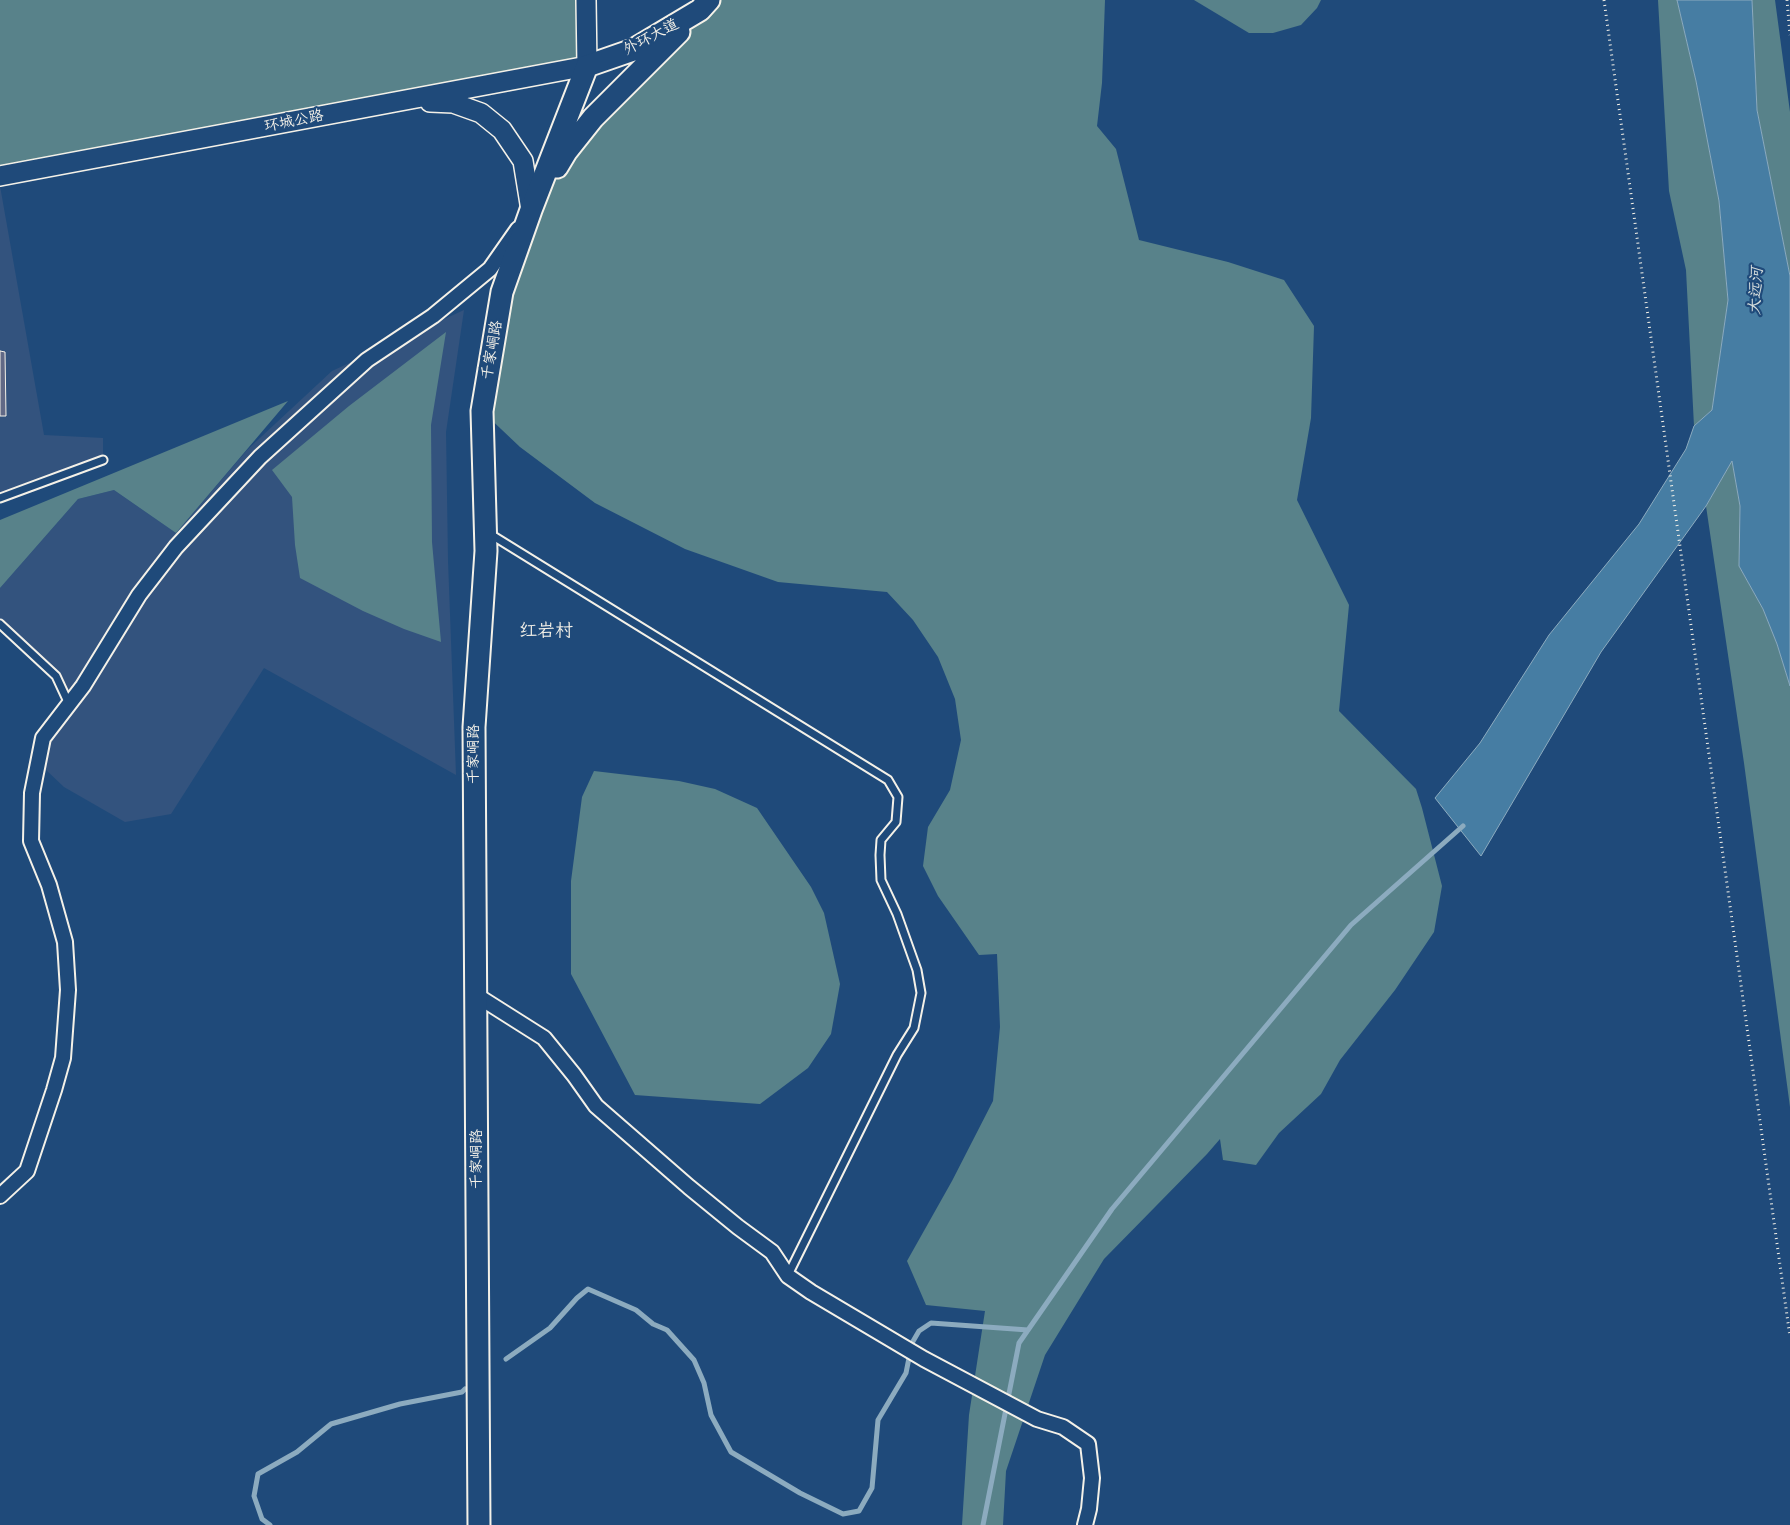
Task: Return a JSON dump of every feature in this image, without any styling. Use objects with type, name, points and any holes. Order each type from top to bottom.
[{"type":"main road","name":"千家峒路","points":[[479,1525],[474,728],[486,551],[482,411],[502,292],[531,210],[587,66],[586,0]]},
{"type":"main road","name":"外环大道","points":[[587,66],[634,50],[705,5]]},
{"type":"main road","points":[[531,210],[566,152],[593,118],[705,5]]},
{"type":"main road","name":"环城公路","points":[[0,176],[587,66]]},
{"type":"main road","points":[[407,100],[453,103],[481,113],[502,130],[524,161],[531,210]]},
{"type":"street","points":[[0,1196],[27,1171],[54,1090],[62,1058],[68,990],[65,942],[49,885],[31,841],[32,793],[43,738],[83,686],[139,595],[176,547],[260,457],[367,360],[433,316],[490,269],[531,210]]},
{"type":"street","points":[[476,995],[544,1038],[596,1106],[696,1193],[772,1252],[788,1276],[920,1356],[1037,1419],[1063,1427],[1088,1444],[1092,1478],[1089,1509],[1085,1525]]},
{"type":"lane","points":[[0,498],[103,460]]},
{"type":"lane","points":[[485,531],[888,780],[898,797],[896,822],[881,840],[881,872],[882,880],[897,914],[917,970],[921,993],[914,1028],[897,1055],[788,1276]]},
{"type":"lane","points":[[0,624],[56,676],[69,705]]},
{"type":"path","points":[[1604,0],[1790,1337]]},
{"type":"path","points":[[1787,0],[1790,35]]},
{"type":"shaded area","points":[[0,186],[44,435],[103,438],[103,460],[0,498]]},
{"type":"shaded area","points":[[464,310],[446,432],[448,561],[456,775],[264,668],[171,814],[125,822],[64,787],[45,769],[56,721],[69,705],[56,676],[0,624],[0,588],[78,499],[114,490],[176,533],[247,450],[332,371]]},
{"type":"green space","points":[[0,0],[586,0],[587,66],[0,176]]},
{"type":"green space","points":[[709,0],[1105,0],[1102,83],[1097,126],[1116,149],[1139,240],[1228,262],[1284,280],[1314,326],[1311,418],[1297,500],[1349,605],[1339,711],[1416,789],[1442,886],[1434,932],[1395,990],[1340,1060],[1321,1094],[1279,1133],[1256,1165],[1223,1160],[1220,1139],[1104,1259],[1045,1355],[1006,1471],[1003,1525],[962,1525],[969,1415],[985,1311],[926,1305],[907,1261],[952,1181],[993,1101],[1000,1027],[997,954],[979,955],[938,896],[923,866],[928,827],[950,790],[961,740],[955,699],[938,657],[913,620],[887,592],[778,582],[685,549],[595,503],[520,447],[482,411],[531,210],[584,129]]},
{"type":"green space","points":[[1194,0],[1321,0],[1317,8],[1301,25],[1273,33],[1249,33]]},
{"type":"green space","points":[[1658,0],[1677,0],[1696,81],[1719,201],[1728,300],[1712,410],[1694,426],[1686,270],[1669,191]]},
{"type":"green space","points":[[1752,0],[1775,0],[1790,112],[1790,276],[1757,110]]},
{"type":"green space","points":[[446,332],[431,425],[432,542],[441,642],[404,629],[363,611],[300,578],[295,545],[292,497],[272,470],[349,406]]},
{"type":"green space","points":[[288,401],[176,533],[114,490],[78,499],[0,588],[0,520]]},
{"type":"green space","points":[[1732,461],[1740,506],[1739,566],[1763,609],[1777,644],[1790,686],[1790,1107],[1744,763],[1706,506]]},
{"type":"green space","points":[[594,771],[679,781],[715,789],[757,808],[811,887],[824,913],[840,984],[831,1034],[808,1068],[760,1104],[635,1095],[571,974],[571,881],[582,797]]},
{"type":"water","name":"大远河","points":[[1677,0],[1752,0],[1757,110],[1790,276],[1790,686],[1777,644],[1763,609],[1739,566],[1740,506],[1732,461],[1706,506],[1601,652],[1481,856],[1435,798],[1480,743],[1549,635],[1639,524],[1686,449],[1694,426],[1712,410],[1728,300],[1719,201],[1696,81]]},
{"type":"building","points":[[0,351],[5,352],[6,416],[0,416]]},
{"type":"waterway","points":[[983,1525],[1019,1343],[1112,1209],[1351,925],[1463,826]]},
{"type":"waterway","points":[[506,1359],[550,1328],[577,1298],[588,1289],[636,1310],[653,1324],[667,1330],[694,1360],[704,1383],[711,1415],[731,1452],[800,1493],[843,1514],[859,1511],[872,1488],[878,1420],[906,1373],[912,1343],[919,1331],[931,1323],[1028,1330]]},
{"type":"waterway","points":[[270,1525],[262,1519],[254,1496],[258,1474],[297,1452],[331,1424],[400,1404],[462,1392],[465,1389]]},
{"type":"district","name":"红岩村","points":[[546,631]]}]
